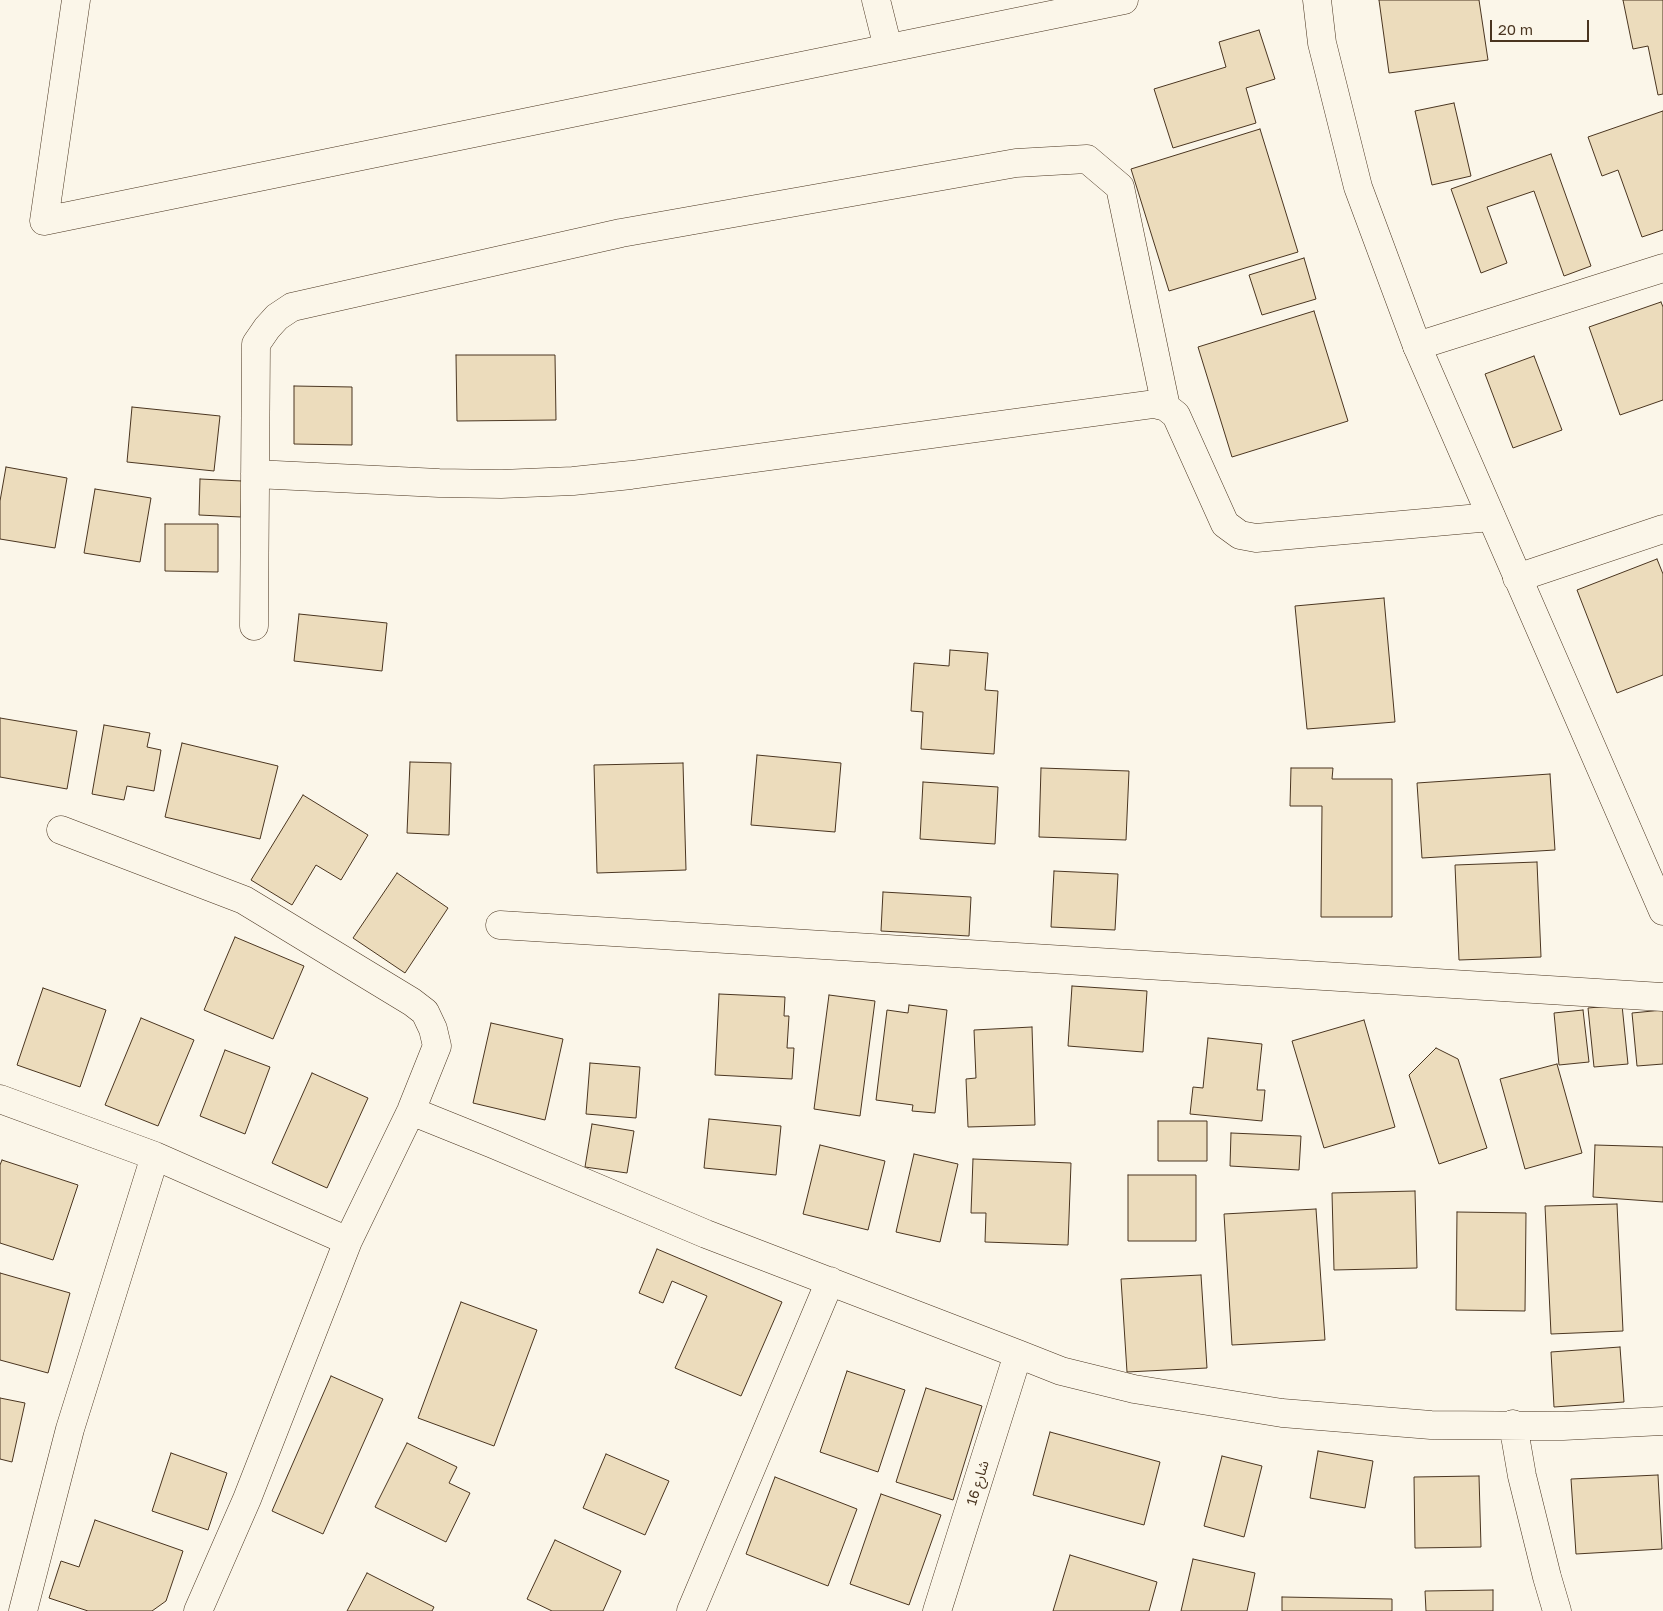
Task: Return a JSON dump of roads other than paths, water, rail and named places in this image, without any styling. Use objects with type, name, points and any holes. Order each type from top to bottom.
[{"type":"street","points":[[76,0],[44,221],[1124,0]]},
{"type":"street","points":[[876,0],[888,48]]},
{"type":"street","points":[[1317,0],[1322,44],[1358,187],[1417,346],[1517,578],[1661,902]]},
{"type":"street","points":[[254,626],[256,344],[277,317],[292,306],[621,233],[1016,163],[1087,159],[1120,187],[1166,407]]},
{"type":"street","points":[[1417,346],[1663,268]]},
{"type":"street","points":[[255,474],[439,483],[501,484],[573,481],[641,474],[1154,404],[1166,407],[1176,415],[1225,524],[1240,535],[1256,538],[1491,517]]},
{"type":"street","points":[[1517,578],[1663,529]]},
{"type":"street","points":[[61,830],[244,900],[412,1002],[424,1012],[434,1030],[437,1046],[411,1111],[348,1241],[247,1499],[198,1611]]},
{"type":"street","points":[[500,925],[1663,997]]},
{"type":"street","points":[[0,1099],[155,1156],[348,1241]]},
{"type":"street","points":[[411,1111],[706,1234],[1018,1354],[1061,1370],[1134,1389],[1282,1413],[1431,1425],[1513,1424],[1563,1426],[1663,1421]]},
{"type":"street","points":[[23,1611],[70,1429],[155,1156]]},
{"type":"street","points":[[691,1611],[830,1281]]},
{"type":"street","name":"شارع 16","points":[[937,1611],[1018,1354]]},
{"type":"street","points":[[1513,1424],[1522,1476],[1557,1611]]}]
